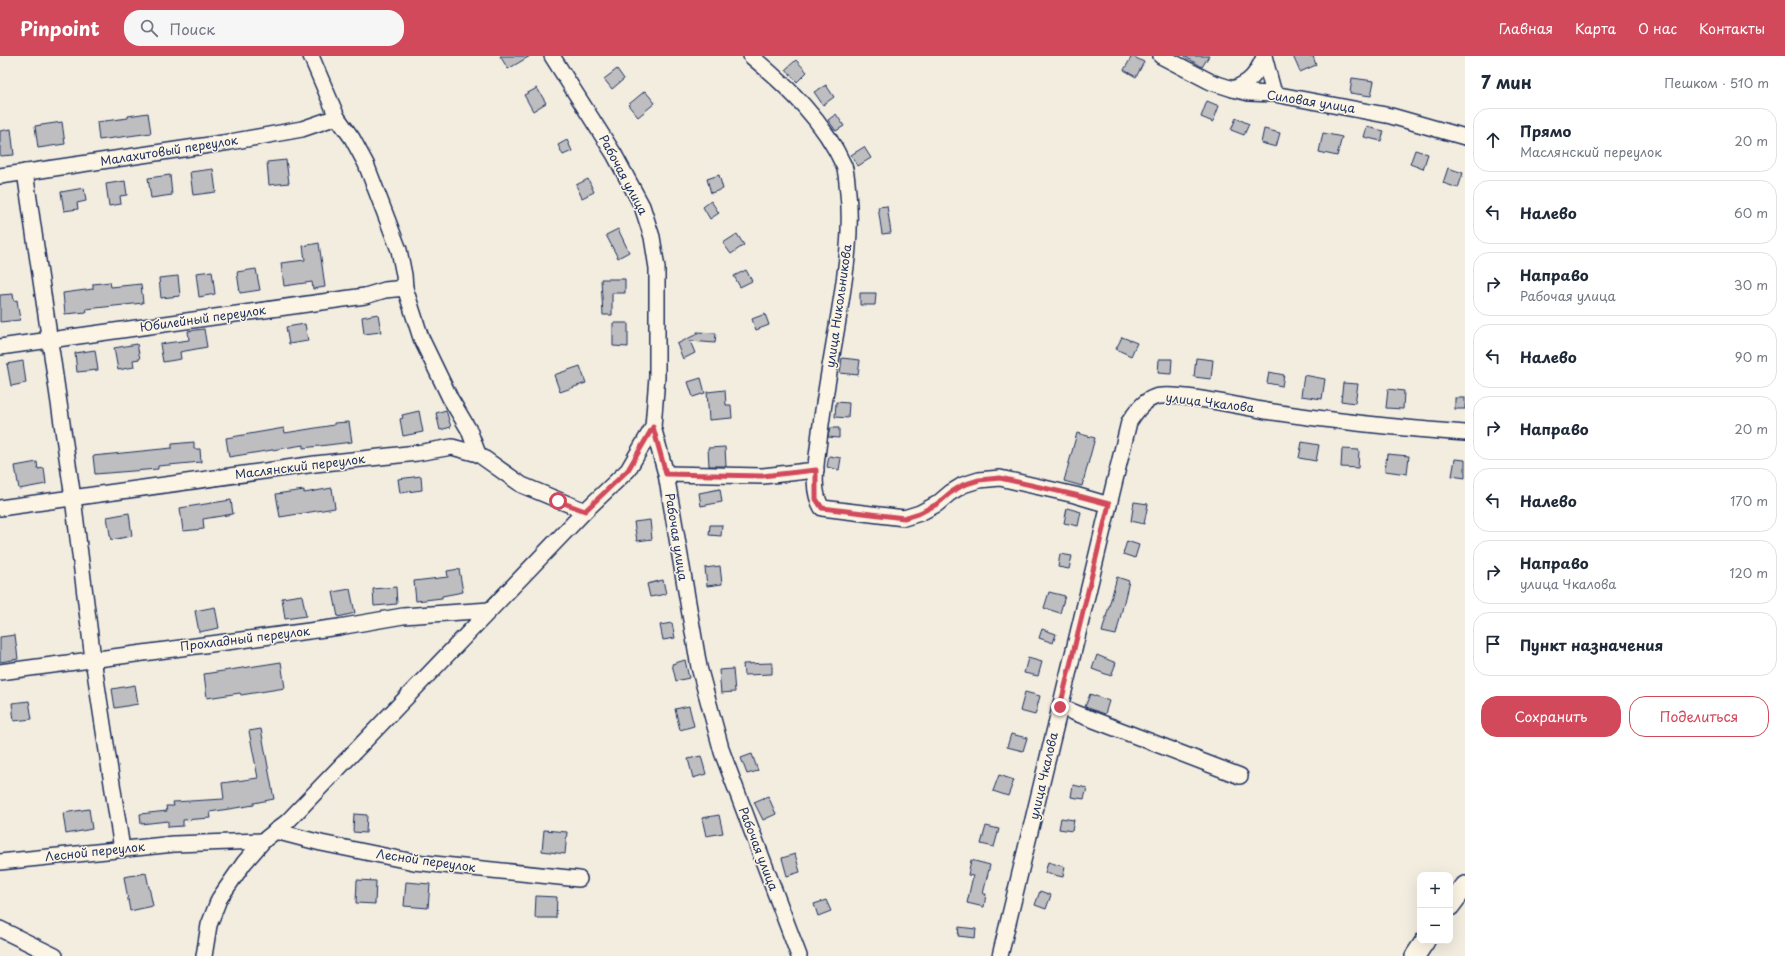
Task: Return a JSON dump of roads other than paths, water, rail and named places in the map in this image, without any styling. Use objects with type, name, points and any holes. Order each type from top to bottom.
[{"type":"main road","points":[[1453,902],[1465,886]]},
{"type":"main road","points":[[1415,956],[1423,944]]},
{"type":"street","points":[[311,56],[337,117],[352,138],[366,164],[399,250],[405,288],[421,338],[450,398],[469,430],[478,454]]},
{"type":"street","name":"Рабочая улица","points":[[552,56],[614,154],[642,206],[652,237],[657,268],[657,377],[653,427],[666,474],[699,667],[722,752],[799,956]]},
{"type":"street","name":"улица Никольникова","points":[[751,56],[774,75],[803,103],[827,135],[845,168],[849,208],[848,256],[821,425],[816,470],[816,499],[822,508],[904,518],[920,513],[937,504],[950,493],[963,485],[979,480],[1000,478],[1109,504]]},
{"type":"street","name":"Силовая улица","points":[[1161,56],[1211,82],[1233,90],[1249,93],[1274,94],[1391,116],[1465,137]]},
{"type":"street","points":[[1233,90],[1246,84],[1258,70],[1264,56]]},
{"type":"street","points":[[1264,56],[1274,94]]},
{"type":"street","name":"Малахитовый переулок","points":[[0,176],[230,142],[302,129],[337,117]]},
{"type":"street","points":[[25,172],[74,498],[93,659],[122,849]]},
{"type":"street","name":"Юбилейный переулок","points":[[0,347],[365,296],[385,290],[405,288]]},
{"type":"street","name":"улица Чкалова","points":[[1000,956],[1129,422],[1142,404],[1156,397],[1177,396],[1267,411],[1385,427],[1465,433]]},
{"type":"street","points":[[204,956],[209,925],[219,899],[244,863],[263,841],[288,821],[585,511],[628,470],[653,427]]},
{"type":"street","name":"Маслянский переулок","points":[[0,508],[315,464],[417,453],[452,447],[478,454],[522,485],[585,511]]},
{"type":"street","points":[[666,474],[762,476],[816,470]]},
{"type":"street","name":"Прохладный переулок","points":[[0,672],[339,627],[403,616],[490,610]]},
{"type":"street","points":[[1060,707],[1240,776]]},
{"type":"street","name":"Лесной переулок","points":[[275,831],[321,843],[414,862],[579,879]]},
{"type":"street","name":"Лесной переулок","points":[[0,862],[174,844],[263,841]]},
{"type":"street","points":[[0,928],[56,956]]}]
